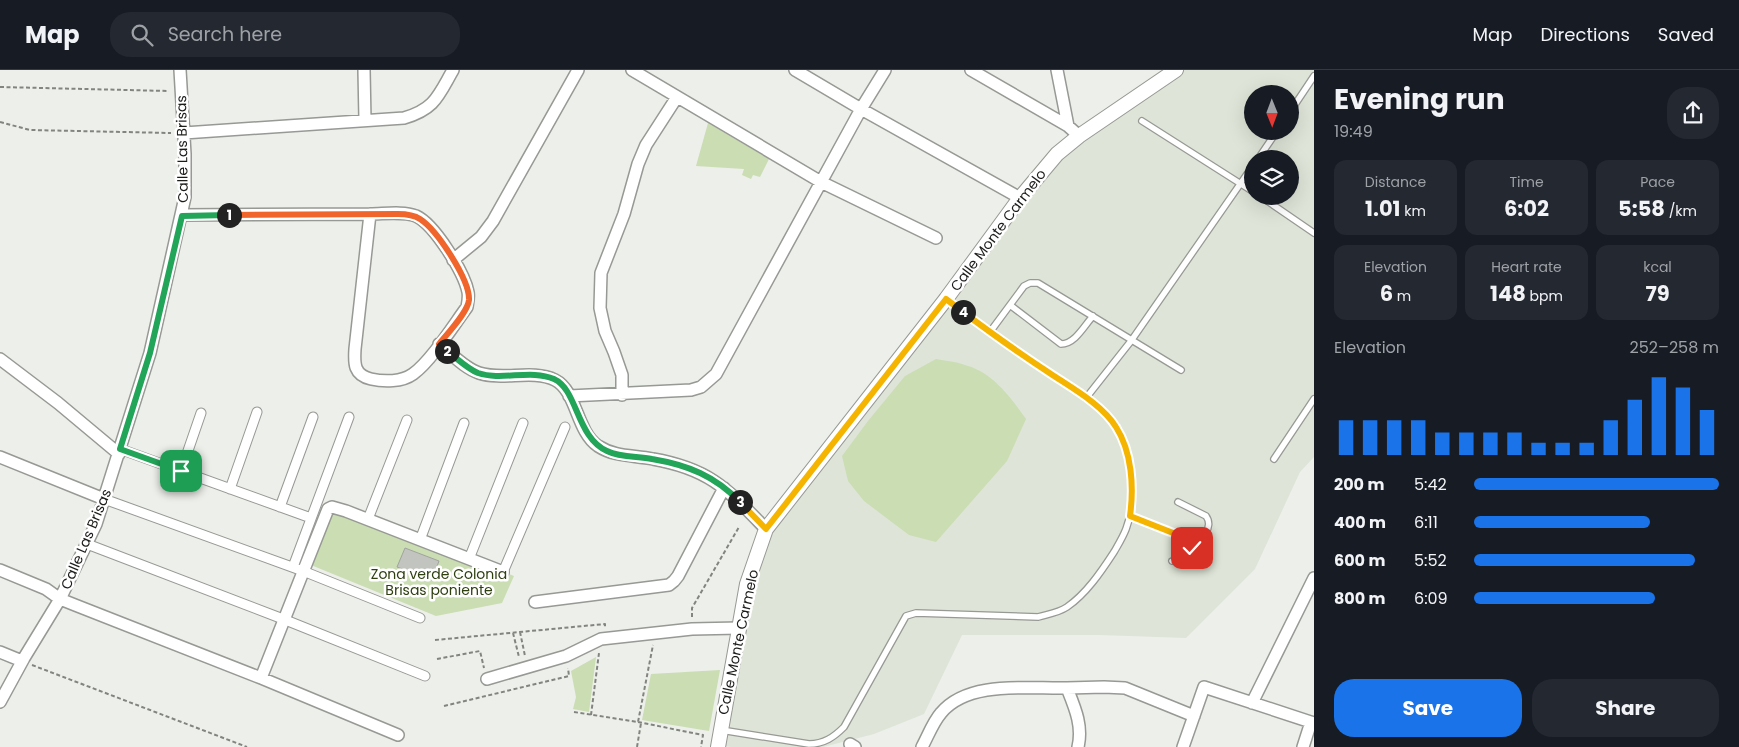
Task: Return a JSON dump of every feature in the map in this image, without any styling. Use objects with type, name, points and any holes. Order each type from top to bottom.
[{"type":"street","name":"Calle Las Brisas","points":[[0,702],[22,661],[60,599],[87,544],[120,452],[150,353],[182,216],[185,186],[180,70]]},
{"type":"street","points":[[364,70],[365,120]]},
{"type":"street","points":[[184,133],[404,118],[423,111],[435,100],[453,70]]},
{"type":"street","points":[[452,260],[481,237],[493,221],[578,70]]},
{"type":"street","points":[[632,70],[821,182],[936,238]]},
{"type":"street","points":[[794,70],[1020,198]]},
{"type":"street","points":[[569,396],[622,395],[691,390],[710,381],[716,374],[861,109],[885,70]]},
{"type":"street","points":[[971,70],[1068,126],[1079,136]]},
{"type":"street","points":[[1057,70],[1068,126]]},
{"type":"street","name":"Calle Monte Carmelo","points":[[718,747],[748,584],[766,529],[946,299],[1020,198],[1057,154],[1079,136],[1176,70]]},
{"type":"street","points":[[622,395],[622,375],[605,331],[600,308],[601,274],[624,214],[638,164],[646,145],[677,97]]},
{"type":"street","points":[[182,216],[370,214],[406,214],[419,218],[434,233],[452,260],[466,285],[469,301],[467,307],[439,344],[413,374],[396,380],[372,379],[358,372],[354,367],[354,349],[370,214]]},
{"type":"street","points":[[439,344],[470,369],[478,372],[496,376],[548,377],[557,381],[565,388],[588,436],[595,444],[608,452],[652,459],[696,470],[724,488],[766,529]]},
{"type":"street","points":[[0,359],[120,452],[181,471],[311,518]]},
{"type":"street","points":[[230,489],[257,412]]},
{"type":"street","points":[[181,471],[201,413]]},
{"type":"street","points":[[280,507],[313,417]]},
{"type":"street","points":[[261,678],[283,619],[311,518],[349,417]]},
{"type":"street","points":[[368,519],[407,420]]},
{"type":"street","points":[[420,540],[464,423]]},
{"type":"street","points":[[469,559],[523,423]]},
{"type":"street","points":[[298,569],[328,509],[332,507],[368,519],[503,572],[565,427]]},
{"type":"street","points":[[0,457],[104,499],[298,569],[420,618]]},
{"type":"street","points":[[535,602],[669,585],[678,576],[724,488]]},
{"type":"street","points":[[87,544],[426,676]]},
{"type":"street","points":[[0,570],[46,589],[60,599],[261,678],[398,735]]},
{"type":"street","points":[[1252,703],[1314,578]]},
{"type":"street","points":[[487,679],[566,656],[601,639],[692,629],[739,628]]},
{"type":"street","points":[[0,652],[22,661]]},
{"type":"street","points":[[922,747],[940,713],[962,697],[977,691],[992,689],[1104,686],[1124,688],[1194,716]]},
{"type":"street","points":[[1183,747],[1204,687],[1312,723],[1303,747]]},
{"type":"street","points":[[1067,688],[1080,725],[1078,747]]},
{"type":"lane","points":[[1299,98],[1314,76]]},
{"type":"lane","points":[[1142,121],[1244,186]]},
{"type":"lane","points":[[1086,398],[1132,342],[1244,179]]},
{"type":"lane","points":[[1273,205],[1314,233]]},
{"type":"lane","points":[[990,332],[1024,286],[1030,283],[1038,283],[1132,342],[1181,370]]},
{"type":"lane","points":[[720,730],[809,744],[818,744],[829,740],[844,727],[906,616],[916,613],[1038,616],[1054,613],[1067,607],[1096,578],[1119,544],[1130,516],[1131,475],[1122,438],[1115,425],[1086,398],[990,332],[946,299]]},
{"type":"lane","points":[[1010,305],[1061,344],[1067,344],[1072,341],[1093,316]]},
{"type":"lane","points":[[1274,459],[1314,399]]},
{"type":"lane","points":[[1172,561],[1189,553],[1196,542],[1201,540],[1209,526],[1209,520],[1206,516],[1178,502]]},
{"type":"lane","points":[[1130,516],[1196,542]]},
{"type":"path","points":[[0,87],[181,91]]},
{"type":"path","points":[[0,122],[30,130],[184,133]]},
{"type":"path","points":[[692,629],[692,608],[739,527]]},
{"type":"path","points":[[435,640],[598,625]]},
{"type":"path","points":[[513,633],[520,658],[523,658],[525,656],[520,632]]},
{"type":"path","points":[[638,722],[656,633]]},
{"type":"path","points":[[591,715],[601,639]]},
{"type":"path","points":[[437,659],[480,651],[490,695]]},
{"type":"path","points":[[444,706],[569,676],[566,656]]},
{"type":"path","points":[[22,661],[247,747]]},
{"type":"path","points":[[574,712],[703,735],[701,747]]},
{"type":"path","points":[[637,747],[641,723]]},
{"type":"shaded area","points":[[1176,70],[1314,70],[1314,457],[1300,472],[1255,569],[1186,638],[1100,635],[962,635],[924,714],[874,734],[823,747],[731,747],[718,745],[766,529],[1057,154]]},
{"type":"green space","points":[[708,123],[769,159],[760,177],[753,175],[751,179],[742,175],[744,169],[696,166]]},
{"type":"green space","points":[[936,359],[964,365],[986,375],[1008,395],[1026,419],[1007,461],[936,542],[909,535],[864,501],[848,481],[842,456],[905,376]]},
{"type":"green space","name":"Zona verde Colonia Brisas poniente","points":[[346,511],[514,576],[502,603],[436,616],[306,563],[326,514]]},
{"type":"green space","points":[[596,657],[589,712],[573,709],[576,697],[571,671]]},
{"type":"green space","points":[[720,670],[709,731],[642,720],[651,674]]},
{"type":"building","points":[[405,548],[439,561],[432,580],[397,567]]},
{"type":"route","points":[[181,471],[120,449],[150,353],[182,216],[413,215],[426,223],[434,233],[461,274],[468,293],[469,301],[467,307],[439,344],[470,369],[486,375],[548,377],[557,381],[565,388],[588,436],[595,444],[608,452],[652,459],[696,470],[715,480],[731,493],[766,529],[946,299],[1090,401],[1115,425],[1122,438],[1129,462],[1131,475],[1130,516],[1196,542],[1192,548]]}]
